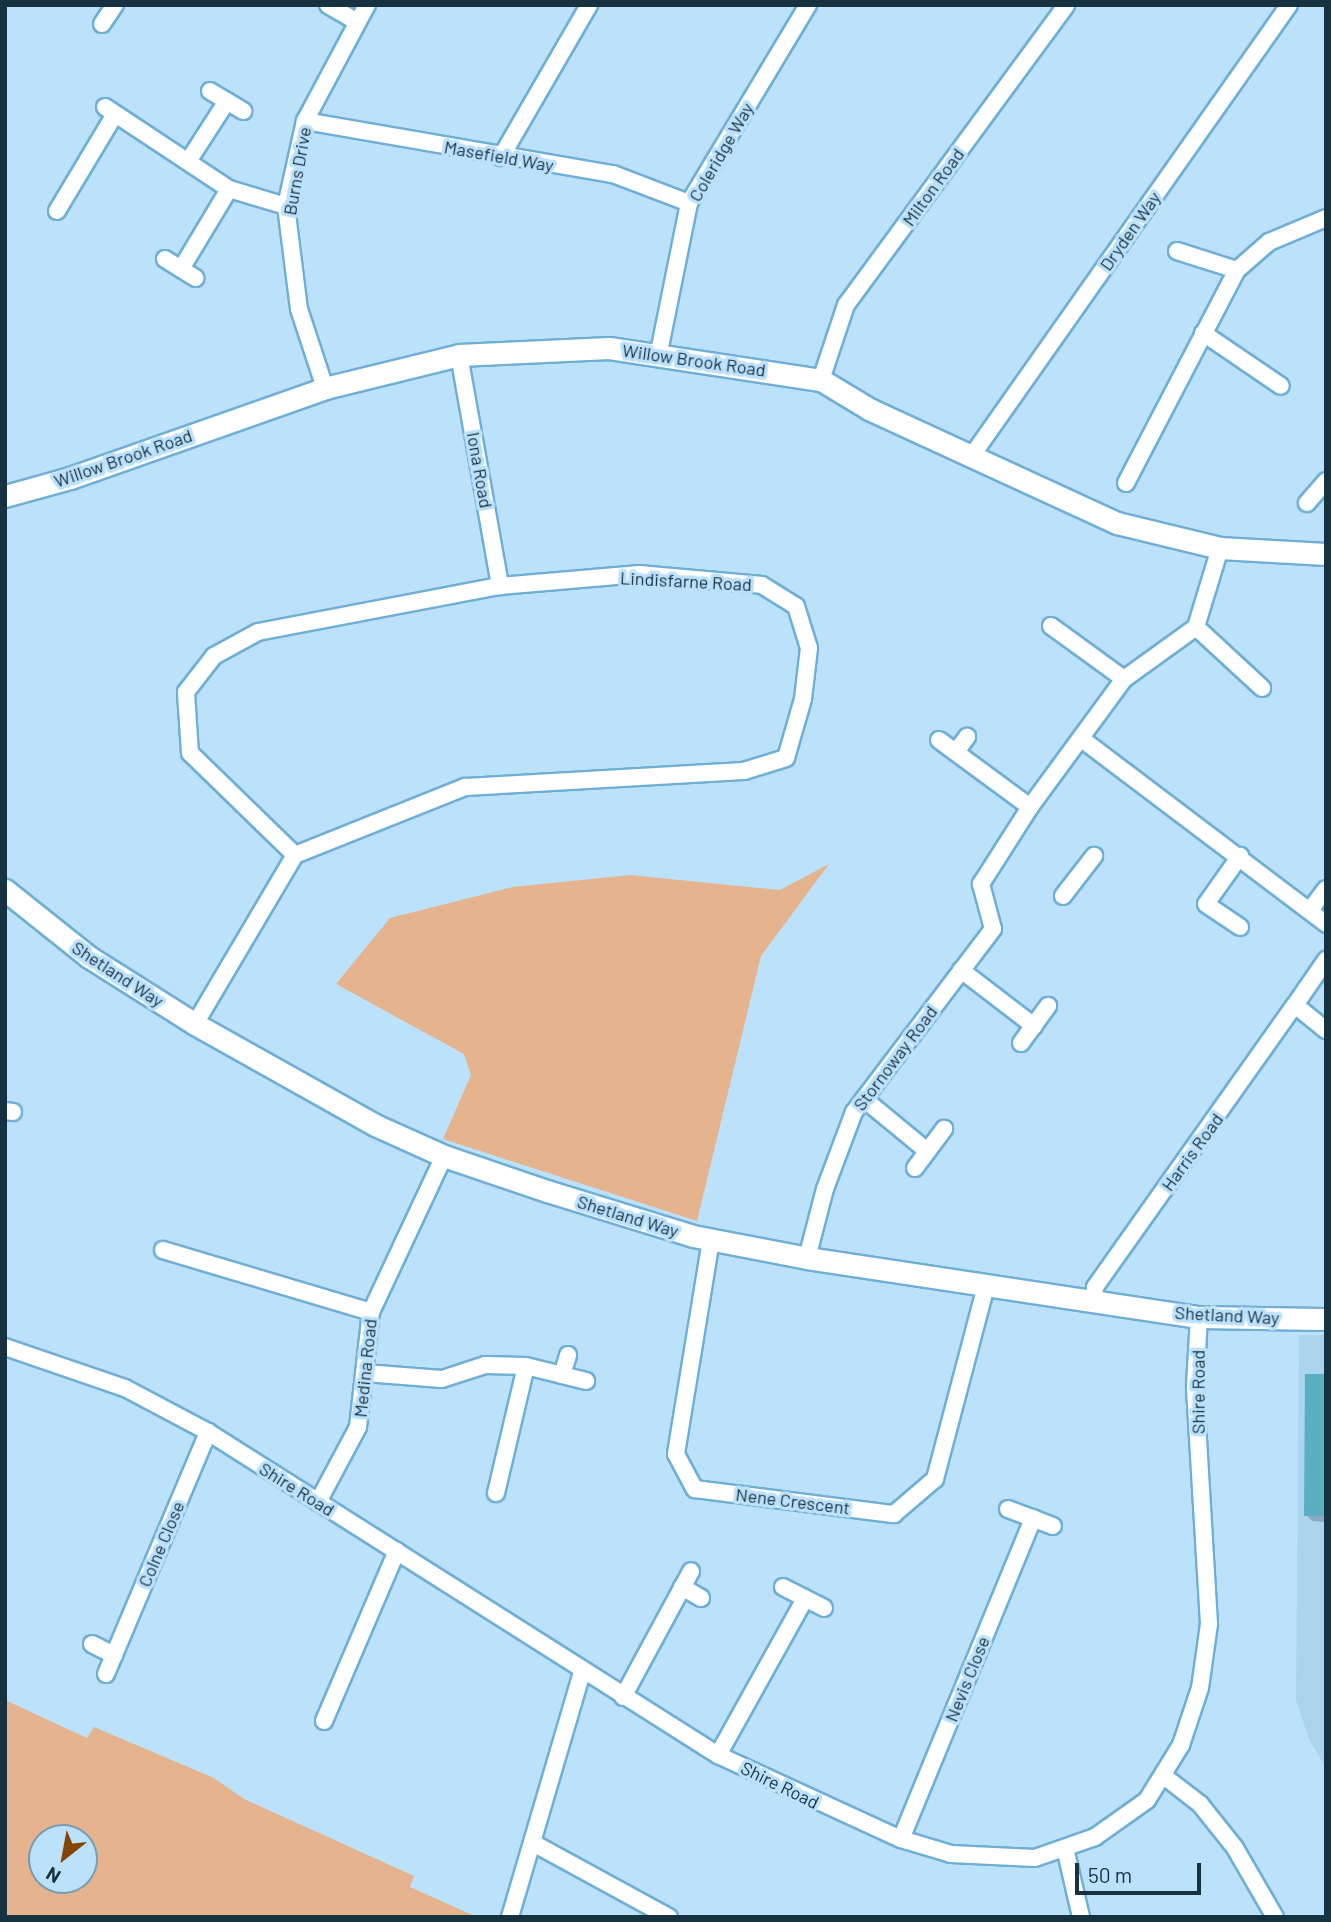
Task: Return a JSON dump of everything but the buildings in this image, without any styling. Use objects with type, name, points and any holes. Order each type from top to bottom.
[{"type":"street","points":[[328,5],[358,22]]},
{"type":"street","name":"Burns Drive","points":[[325,388],[299,309],[286,206],[305,121],[367,5]]},
{"type":"street","points":[[501,157],[589,5]]},
{"type":"street","name":"Coleridge Way","points":[[659,352],[689,203],[808,5]]},
{"type":"street","name":"Milton Road","points":[[821,380],[846,305],[1066,5]]},
{"type":"street","name":"Dryden Way","points":[[971,457],[1289,5]]},
{"type":"street","points":[[102,24],[114,6]]},
{"type":"street","points":[[210,91],[243,111]]},
{"type":"street","points":[[189,160],[227,101]]},
{"type":"street","points":[[58,211],[110,110],[229,189],[286,206]]},
{"type":"street","name":"Masefield Way","points":[[305,121],[501,157],[613,174],[689,203]]},
{"type":"street","points":[[181,269],[229,189]]},
{"type":"street","points":[[66,196],[81,204]]},
{"type":"street","points":[[1126,483],[1237,270],[1269,242],[1326,218]]},
{"type":"street","points":[[1177,251],[1237,270]]},
{"type":"street","points":[[165,259],[196,278]]},
{"type":"street","points":[[1203,333],[1281,386]]},
{"type":"street","name":"Willow Brook Road","points":[[5,496],[70,478],[325,388],[459,355],[609,348],[659,352],[821,380],[869,409],[1117,523],[1220,548],[1326,554]]},
{"type":"street","name":"Iona Road","points":[[459,355],[500,586]]},
{"type":"street","points":[[1307,503],[1326,481]]},
{"type":"street","points":[[939,740],[1030,807],[1083,740],[1125,679],[1196,627],[1220,548]]},
{"type":"street","name":"Lindisfarne Road","points":[[639,574],[762,585],[796,606],[809,648],[803,699],[786,758],[744,771],[465,787],[296,855],[190,753],[186,692],[214,656],[258,632],[500,586],[639,574]]},
{"type":"street","points":[[1051,626],[1125,679]]},
{"type":"street","points":[[1196,627],[1262,688]]},
{"type":"street","points":[[956,752],[967,737]]},
{"type":"street","points":[[1083,740],[1240,856],[1326,924]]},
{"type":"street","name":"Stornoway Road","points":[[807,1258],[835,1157],[864,1099],[993,929],[981,884],[1030,807]]},
{"type":"street","points":[[195,1024],[296,855]]},
{"type":"street","points":[[1063,896],[1094,856]]},
{"type":"street","points":[[1240,856],[1206,904],[1240,927]]},
{"type":"street","points":[[1310,910],[1326,889]]},
{"type":"street","name":"Shetland Way","points":[[5,890],[89,957],[195,1024],[375,1125],[444,1156],[710,1240],[807,1258],[1199,1317],[1326,1319]]},
{"type":"street","name":"Harris Road","points":[[1094,1301],[1095,1287],[1326,960]]},
{"type":"street","points":[[961,970],[1034,1026]]},
{"type":"street","points":[[1295,1005],[1326,1030]]},
{"type":"street","points":[[1021,1043],[1048,1006]]},
{"type":"street","points":[[864,1099],[928,1151]]},
{"type":"street","points":[[915,1168],[944,1129]]},
{"type":"street","name":"Medina Road","points":[[318,1502],[359,1427],[371,1312],[444,1156]]},
{"type":"street","name":"Nene Crescent","points":[[710,1240],[676,1454],[695,1489],[894,1514],[934,1479],[986,1286]]},
{"type":"street","points":[[163,1250],[222,1264],[371,1312]]},
{"type":"street","name":"Shire Road","points":[[5,1347],[125,1388],[208,1432],[582,1672],[718,1755],[901,1839],[951,1854],[1035,1858],[1065,1848],[1125,1819],[1165,1777],[1200,1688],[1209,1624],[1195,1386],[1199,1317]]},
{"type":"street","points":[[562,1375],[568,1355]]},
{"type":"street","points":[[365,1373],[442,1380],[485,1364],[526,1366],[586,1381]]},
{"type":"street","points":[[496,1493],[526,1366]]},
{"type":"street","name":"Colne Close","points":[[106,1674],[208,1432]]},
{"type":"street","points":[[1008,1508],[1053,1525]]},
{"type":"street","name":"Nevis Close","points":[[901,1839],[1033,1518]]},
{"type":"street","points":[[324,1721],[397,1551]]},
{"type":"street","points":[[623,1697],[691,1571]]},
{"type":"street","points":[[682,1587],[701,1598]]},
{"type":"street","points":[[783,1587],[824,1608]]},
{"type":"street","points":[[718,1755],[805,1600]]},
{"type":"street","points":[[92,1644],[114,1655]]},
{"type":"street","points":[[510,1917],[582,1672]]},
{"type":"street","points":[[1165,1777],[1200,1804],[1235,1849],[1275,1917]]},
{"type":"street","points":[[533,1843],[669,1917]]},
{"type":"street","points":[[1065,1848],[1081,1917]]},
{"type":"shaded area","points":[[829,864],[761,956],[697,1221],[443,1139],[471,1075],[464,1054],[336,984],[390,918],[513,887],[630,875],[780,890]]},
{"type":"shaded area","points":[[1299,1335],[1326,1335],[1326,1768],[1309,1739],[1296,1700]]},
{"type":"shaded area","points":[[5,1700],[87,1738],[94,1727],[214,1778],[244,1799],[414,1876],[410,1887],[477,1917],[5,1917]]}]
